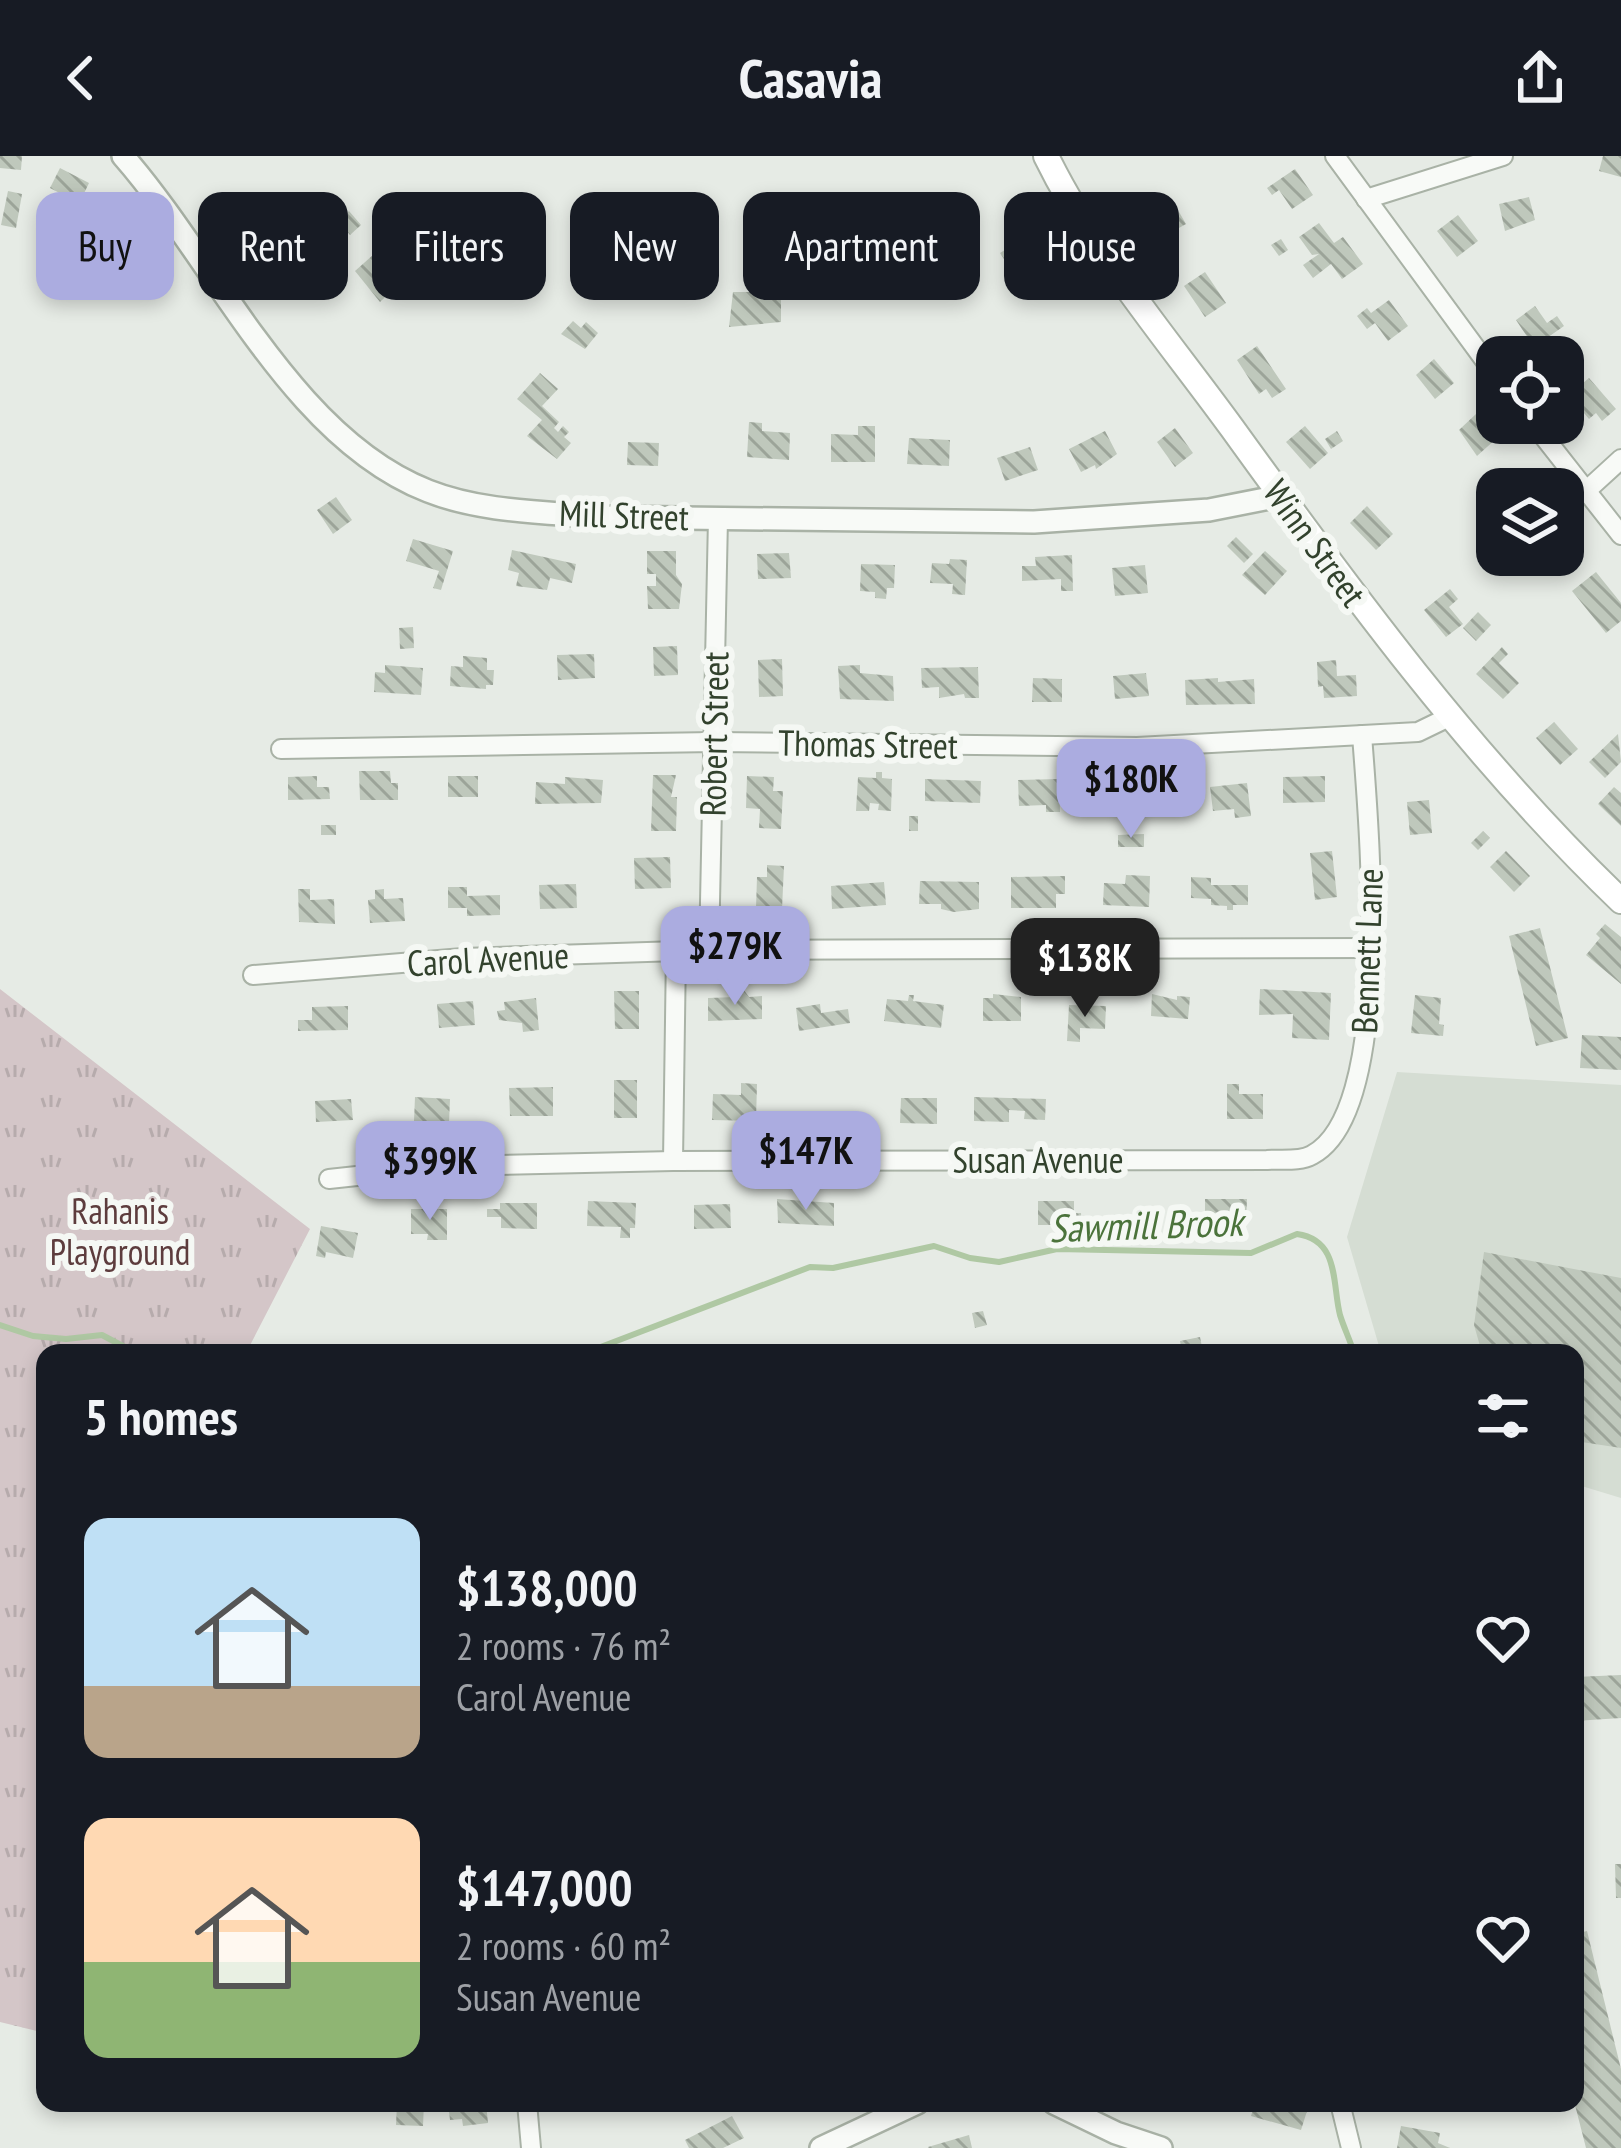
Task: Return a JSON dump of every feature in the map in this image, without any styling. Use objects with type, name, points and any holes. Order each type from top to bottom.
[{"type":"main road","name":"Winn Street","points":[[1046,156],[1099,245],[1400,657],[1621,901]]},
{"type":"street","name":"Mill Street","points":[[123,156],[325,422],[370,460],[429,492],[474,503],[600,517],[1034,521],[1209,510],[1280,496]]},
{"type":"street","points":[[1335,156],[1476,348]]},
{"type":"street","points":[[1366,199],[1503,156]]},
{"type":"street","points":[[1549,444],[1621,535]]},
{"type":"street","points":[[1586,491],[1621,459]]},
{"type":"street","name":"Robert Street","points":[[709,950],[718,518]]},
{"type":"street","name":"Thomas Street","points":[[281,749],[714,742],[1137,747],[1420,732],[1451,716]]},
{"type":"street","name":"Bennett Lane","points":[[1314,1154],[1336,1127],[1359,1070],[1368,1007],[1371,866],[1362,735]]},
{"type":"street","name":"Carol Avenue","points":[[253,975],[463,958],[709,950],[1370,948]]},
{"type":"street","points":[[673,1161],[676,951]]},
{"type":"street","name":"Susan Avenue","points":[[329,1179],[449,1166],[1267,1160],[1314,1154]]},
{"type":"street","points":[[528,2112],[531,2148]]},
{"type":"street","points":[[820,2148],[898,2112]]},
{"type":"street","points":[[1073,2112],[1161,2148]]},
{"type":"street","points":[[1342,2112],[1351,2148]]},
{"type":"shaded area","points":[[1397,1072],[1621,1085],[1621,1498],[1584,1487],[1584,1344],[1378,1344],[1347,1237]]},
{"type":"green space","name":"Rahanis Playground","points":[[0,989],[310,1229],[251,1344],[36,1344],[36,2031],[0,2022]]},
{"type":"building","points":[[0,156],[22,156],[21,170],[0,168]]},
{"type":"building","points":[[1603,156],[1621,156],[1621,177],[1599,171]]},
{"type":"building","points":[[60,168],[89,183],[85,192],[50,188]]},
{"type":"building","points":[[1295,169],[1313,195],[1292,209],[1279,190],[1272,195],[1267,188]]},
{"type":"building","points":[[8,191],[22,194],[16,228],[1,225]]},
{"type":"building","points":[[1529,197],[1535,220],[1505,231],[1499,204]]},
{"type":"building","points":[[348,212],[361,225],[350,235],[348,233]]},
{"type":"building","points":[[1458,215],[1478,241],[1457,257],[1437,231]]},
{"type":"building","points":[[1319,223],[1334,243],[1343,237],[1363,264],[1342,279],[1331,264],[1313,278],[1303,265],[1319,254],[1312,255],[1299,237]]},
{"type":"building","points":[[1281,239],[1288,250],[1279,256],[1271,245]]},
{"type":"building","points":[[372,256],[372,292],[355,271]]},
{"type":"building","points":[[1205,272],[1226,303],[1205,317],[1184,286]]},
{"type":"building","points":[[733,292],[743,292],[743,300],[781,300],[781,322],[729,327]]},
{"type":"building","points":[[1389,300],[1408,326],[1388,341],[1375,323],[1367,329],[1357,316]]},
{"type":"building","points":[[1535,306],[1547,323],[1557,316],[1564,326],[1550,336],[1527,336],[1516,320]]},
{"type":"building","points":[[573,321],[581,328],[586,322],[598,333],[585,349],[561,334]]},
{"type":"building","points":[[1257,346],[1286,389],[1272,398],[1266,389],[1259,394],[1237,360]]},
{"type":"building","points":[[1434,359],[1454,383],[1435,399],[1416,375]]},
{"type":"building","points":[[540,373],[558,389],[542,406],[559,422],[554,428],[558,432],[563,426],[569,432],[564,437],[571,443],[557,459],[527,436],[542,420],[517,399]]},
{"type":"building","points":[[1589,378],[1616,409],[1602,421],[1596,413],[1589,419],[1584,413],[1584,382]]},
{"type":"building","points":[[1476,414],[1476,444],[1490,444],[1477,456],[1459,430]]},
{"type":"building","points":[[749,422],[762,423],[762,431],[790,433],[789,460],[747,457]]},
{"type":"building","points":[[858,426],[875,426],[875,462],[831,462],[831,434],[858,435]]},
{"type":"building","points":[[1305,426],[1328,453],[1310,469],[1286,442]]},
{"type":"building","points":[[1175,428],[1193,453],[1175,467],[1157,442]]},
{"type":"building","points":[[1105,431],[1117,454],[1096,469],[1095,465],[1081,472],[1069,449]]},
{"type":"building","points":[[1337,431],[1343,441],[1331,449],[1325,439]]},
{"type":"building","points":[[909,438],[950,440],[949,466],[907,464]]},
{"type":"building","points":[[628,442],[659,443],[658,466],[627,465]]},
{"type":"building","points":[[1030,447],[1038,470],[1005,481],[997,458]]},
{"type":"building","points":[[336,497],[352,520],[333,534],[317,510]]},
{"type":"building","points":[[1367,506],[1393,534],[1376,550],[1350,523]]},
{"type":"building","points":[[1236,537],[1253,554],[1244,563],[1227,546]]},
{"type":"building","points":[[413,539],[453,551],[441,590],[433,588],[439,571],[406,561]]},
{"type":"building","points":[[512,550],[576,564],[572,583],[550,578],[547,590],[516,586],[519,573],[508,570]]},
{"type":"building","points":[[647,551],[676,551],[676,575],[682,584],[679,609],[648,609],[647,586],[656,586],[656,574],[647,574]]},
{"type":"building","points":[[1265,551],[1287,571],[1265,595],[1242,575]]},
{"type":"building","points":[[789,553],[791,578],[758,579],[757,554]]},
{"type":"building","points":[[1072,555],[1073,591],[1061,591],[1061,579],[1022,581],[1022,566],[1036,566],[1035,557]]},
{"type":"building","points":[[950,559],[967,560],[965,595],[952,594],[953,584],[930,583],[932,563],[949,564]]},
{"type":"building","points":[[861,564],[895,565],[894,588],[887,588],[886,599],[860,591]]},
{"type":"building","points":[[1145,565],[1148,593],[1115,596],[1112,568]]},
{"type":"building","points":[[1596,572],[1621,603],[1621,621],[1606,633],[1572,591]]},
{"type":"building","points":[[1450,589],[1458,599],[1449,607],[1463,624],[1446,637],[1424,610]]},
{"type":"building","points":[[1478,612],[1491,625],[1476,641],[1463,628]]},
{"type":"building","points":[[413,627],[414,648],[400,649],[399,628]]},
{"type":"building","points":[[677,646],[678,675],[654,676],[653,647]]},
{"type":"building","points":[[1502,647],[1508,654],[1499,663],[1519,683],[1503,699],[1476,674]]},
{"type":"building","points":[[594,654],[595,678],[558,680],[557,655]]},
{"type":"building","points":[[463,656],[487,658],[487,670],[494,670],[493,685],[486,689],[450,686],[451,666],[463,667]]},
{"type":"building","points":[[782,659],[783,696],[759,697],[758,660]]},
{"type":"building","points":[[1336,660],[1337,676],[1356,675],[1357,696],[1324,698],[1323,686],[1318,687],[1317,662]]},
{"type":"building","points":[[385,665],[423,668],[421,695],[374,692],[375,672],[385,673]]},
{"type":"building","points":[[860,665],[860,673],[893,676],[894,701],[840,699],[838,666]]},
{"type":"building","points":[[978,667],[979,698],[965,698],[964,694],[939,698],[939,687],[922,688],[921,668]]},
{"type":"building","points":[[1146,673],[1149,696],[1115,699],[1113,676]]},
{"type":"building","points":[[1033,678],[1062,679],[1062,702],[1032,702]]},
{"type":"building","points":[[1218,678],[1218,682],[1254,679],[1255,704],[1186,705],[1185,680]]},
{"type":"building","points":[[1554,722],[1578,749],[1560,765],[1536,738]]},
{"type":"building","points":[[1618,734],[1621,762],[1605,778],[1589,762]]},
{"type":"building","points":[[359,771],[390,771],[391,783],[398,783],[398,800],[360,800]]},
{"type":"building","points":[[876,772],[892,779],[891,811],[878,810],[879,804],[870,803],[869,811],[856,811],[858,777],[876,778]]},
{"type":"building","points":[[653,775],[676,775],[671,797],[677,797],[676,831],[651,831]]},
{"type":"building","points":[[317,776],[317,787],[329,787],[330,799],[288,800],[288,777]]},
{"type":"building","points":[[448,776],[478,776],[478,797],[448,797]]},
{"type":"building","points":[[747,776],[774,777],[773,791],[783,791],[781,829],[759,828],[760,809],[746,808]]},
{"type":"building","points":[[1325,776],[1325,802],[1283,803],[1283,777]]},
{"type":"building","points":[[565,777],[603,780],[601,803],[535,804],[536,782],[565,784]]},
{"type":"building","points":[[925,779],[981,781],[980,803],[925,801]]},
{"type":"building","points":[[1059,779],[1060,812],[1046,812],[1046,805],[1019,806],[1018,780]]},
{"type":"building","points":[[1109,782],[1145,782],[1145,802],[1122,799],[1122,803],[1111,803],[1111,812],[1096,811],[1096,788],[1109,788]]},
{"type":"building","points":[[1247,783],[1251,816],[1235,818],[1234,809],[1213,811],[1210,787]]},
{"type":"building","points":[[1614,787],[1621,793],[1621,826],[1598,804]]},
{"type":"building","points":[[1429,800],[1432,833],[1410,835],[1407,802]]},
{"type":"building","points":[[909,816],[918,816],[918,831],[909,831]]},
{"type":"building","points":[[321,825],[336,825],[336,835],[321,835]]},
{"type":"building","points":[[1483,831],[1490,838],[1478,850],[1471,843]]},
{"type":"building","points":[[1144,834],[1144,847],[1118,847],[1118,835]]},
{"type":"building","points":[[1332,851],[1337,897],[1315,900],[1310,853]]},
{"type":"building","points":[[1506,851],[1530,876],[1514,892],[1490,867]]},
{"type":"building","points":[[670,857],[671,888],[635,889],[634,858]]},
{"type":"building","points":[[767,865],[784,866],[782,909],[756,908],[757,877],[767,877]]},
{"type":"building","points":[[1126,875],[1150,876],[1149,907],[1103,905],[1104,883],[1125,884]]},
{"type":"building","points":[[1065,876],[1065,894],[1056,894],[1056,908],[1011,908],[1011,877]]},
{"type":"building","points":[[1191,877],[1211,878],[1211,885],[1248,885],[1248,905],[1227,910],[1227,906],[1211,905],[1211,899],[1191,898]]},
{"type":"building","points":[[920,881],[979,882],[979,909],[954,912],[941,909],[941,904],[919,904]]},
{"type":"building","points":[[884,882],[886,905],[832,909],[831,886]]},
{"type":"building","points":[[576,884],[577,908],[540,909],[539,885]]},
{"type":"building","points":[[448,887],[467,887],[467,896],[500,895],[500,915],[467,916],[467,908],[448,908]]},
{"type":"building","points":[[298,889],[310,889],[310,900],[334,899],[335,924],[299,922]]},
{"type":"building","points":[[384,889],[384,899],[403,898],[405,921],[370,923],[368,900],[375,899],[375,890]]},
{"type":"building","points":[[1605,924],[1621,937],[1621,984],[1586,955]]},
{"type":"building","points":[[1540,928],[1568,1038],[1536,1046],[1509,936]]},
{"type":"building","points":[[743,989],[749,997],[762,996],[762,1019],[708,1021],[708,998],[736,997]]},
{"type":"building","points":[[1260,989],[1331,993],[1329,1040],[1292,1038],[1293,1014],[1259,1015]]},
{"type":"building","points":[[614,991],[639,991],[639,1029],[615,1029]]},
{"type":"building","points":[[993,994],[1021,997],[1021,1021],[983,1021],[983,998],[993,998]]},
{"type":"building","points":[[1152,994],[1177,1000],[1177,996],[1190,997],[1188,1019],[1151,1016]]},
{"type":"building","points":[[914,995],[913,1001],[944,1005],[941,1028],[884,1021],[887,999],[908,1001]]},
{"type":"building","points":[[1415,995],[1441,998],[1443,1036],[1411,1033]]},
{"type":"building","points":[[536,998],[539,1030],[523,1032],[522,1023],[499,1020],[497,1011],[505,1010],[504,1002]]},
{"type":"building","points":[[473,1001],[475,1025],[439,1028],[437,1004]]},
{"type":"building","points":[[820,1004],[821,1013],[848,1009],[850,1023],[799,1031],[796,1008]]},
{"type":"building","points":[[1069,1005],[1106,1006],[1105,1029],[1080,1028],[1080,1042],[1067,1041]]},
{"type":"building","points":[[348,1006],[348,1030],[298,1031],[298,1020],[312,1020],[312,1007]]},
{"type":"building","points":[[1582,1035],[1621,1037],[1621,1070],[1580,1068]]},
{"type":"building","points":[[614,1080],[637,1080],[637,1118],[614,1118]]},
{"type":"building","points":[[741,1083],[757,1084],[756,1121],[712,1120],[713,1094],[741,1095]]},
{"type":"building","points":[[1227,1084],[1239,1084],[1239,1094],[1263,1094],[1263,1119],[1227,1119]]},
{"type":"building","points":[[553,1087],[553,1116],[510,1116],[509,1088]]},
{"type":"building","points":[[415,1097],[450,1099],[449,1123],[414,1121]]},
{"type":"building","points":[[974,1097],[1046,1099],[1045,1120],[1024,1119],[1025,1111],[1009,1110],[1009,1122],[974,1121]]},
{"type":"building","points":[[901,1098],[937,1098],[937,1124],[900,1123]]},
{"type":"building","points":[[351,1099],[353,1120],[316,1122],[315,1101]]},
{"type":"building","points":[[777,1199],[834,1203],[834,1226],[778,1223]]},
{"type":"building","points":[[1205,1199],[1247,1199],[1246,1224],[1220,1224],[1220,1234],[1205,1235]]},
{"type":"building","points":[[588,1201],[636,1203],[630,1238],[620,1238],[621,1227],[587,1226]]},
{"type":"building","points":[[1038,1201],[1074,1201],[1074,1213],[1081,1213],[1082,1232],[1073,1232],[1072,1225],[1038,1225]]},
{"type":"building","points":[[500,1203],[537,1203],[537,1229],[501,1228],[501,1217],[487,1217],[487,1209],[500,1209]]},
{"type":"building","points":[[730,1204],[731,1228],[694,1229],[694,1205]]},
{"type":"building","points":[[411,1209],[447,1209],[447,1240],[411,1234]]},
{"type":"building","points":[[321,1226],[358,1233],[353,1258],[326,1252],[325,1258],[316,1256]]},
{"type":"building","points":[[1484,1252],[1621,1278],[1621,1448],[1584,1442],[1584,1344],[1479,1344],[1474,1325]]},
{"type":"building","points":[[983,1311],[987,1325],[975,1328],[972,1313]]},
{"type":"building","points":[[1200,1337],[1201,1344],[1181,1344]]},
{"type":"building","points":[[1621,1675],[1621,1718],[1584,1720],[1584,1677]]},
{"type":"building","points":[[1615,1864],[1621,1864],[1621,1898],[1616,1898]]},
{"type":"building","points":[[1584,1932],[1621,2069],[1621,2148],[1586,2148],[1577,2112],[1584,2112]]},
{"type":"building","points":[[397,2112],[424,2112],[423,2126],[396,2125]]},
{"type":"building","points":[[449,2112],[487,2112],[488,2123],[463,2126],[462,2119],[450,2120]]},
{"type":"building","points":[[1252,2112],[1307,2112],[1301,2130],[1251,2116]]},
{"type":"building","points":[[732,2116],[744,2138],[723,2148],[689,2148],[685,2140]]},
{"type":"building","points":[[1401,2126],[1440,2133],[1438,2143],[1450,2148],[1397,2148]]},
{"type":"building","points":[[969,2135],[972,2148],[928,2147]]},
{"type":"waterway","name":"Sawmill Brook","points":[[609,1344],[810,1267],[833,1268],[934,1246],[999,1262],[1057,1249],[1251,1253],[1297,1234],[1311,1238],[1327,1254],[1351,1344]]},
{"type":"waterway","name":"Sawmill Brook","points":[[0,1325],[33,1336],[102,1335],[119,1344]]}]
